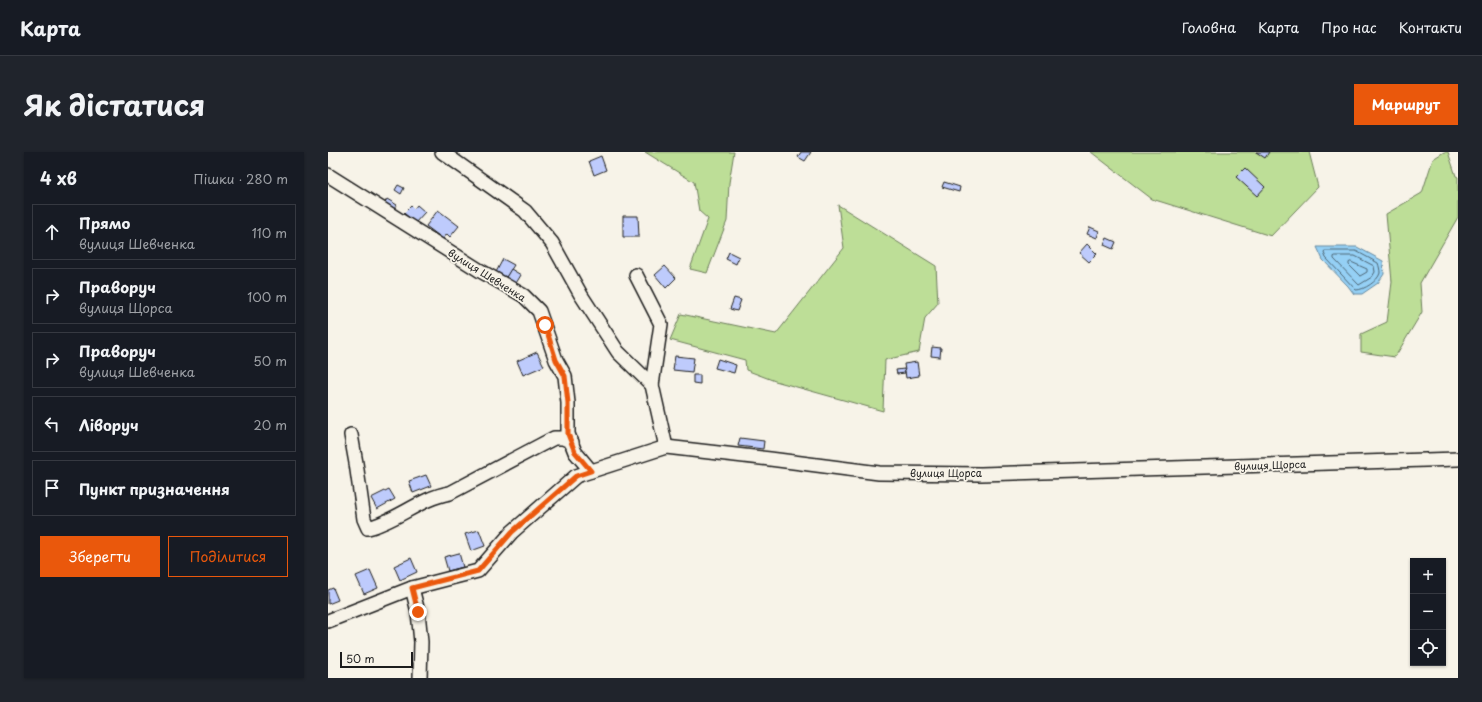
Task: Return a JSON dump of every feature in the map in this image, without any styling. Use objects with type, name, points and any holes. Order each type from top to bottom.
[{"type":"street","points":[[442,152],[525,211],[552,243],[581,295],[618,352],[652,385]]},
{"type":"street","name":"вулиця Шевченка","points":[[328,175],[479,270],[524,296],[539,311],[556,360],[565,376],[568,403],[568,434],[575,452],[591,471]]},
{"type":"street","points":[[636,275],[661,324],[652,385],[666,447]]},
{"type":"street","points":[[350,435],[356,463],[364,519],[368,528],[382,525],[436,495],[450,493],[554,438],[563,438],[572,442]]},
{"type":"street","name":"вулиця Щорса","points":[[412,588],[478,571],[512,532],[576,476],[666,447],[879,473],[981,474],[1458,459]]},
{"type":"street","points":[[328,622],[412,588],[418,612],[421,642],[420,678]]},
{"type":"green space","points":[[645,152],[734,152],[729,183],[727,221],[707,273],[690,269],[708,219],[699,211],[694,182]]},
{"type":"green space","points":[[1091,152],[1309,152],[1318,187],[1271,236],[1152,199]]},
{"type":"green space","points":[[1444,152],[1448,152],[1456,176],[1458,177],[1458,217],[1420,283],[1422,312],[1395,357],[1361,352],[1361,334],[1387,322],[1392,282],[1386,214],[1422,193],[1433,159]]},
{"type":"green space","points":[[838,205],[936,266],[938,303],[925,318],[919,352],[885,360],[883,411],[775,381],[746,370],[745,360],[670,340],[681,314],[776,334],[844,248]]},
{"type":"water","points":[[1317,247],[1357,247],[1383,261],[1384,274],[1378,283],[1362,294],[1354,294],[1323,260]]},
{"type":"building","points":[[801,152],[811,152],[805,161],[798,157]]},
{"type":"building","points":[[1256,152],[1269,152],[1265,158]]},
{"type":"building","points":[[601,156],[606,170],[594,175],[589,161]]},
{"type":"building","points":[[1245,168],[1265,187],[1257,196],[1236,177]]},
{"type":"building","points":[[944,182],[960,187],[959,192],[942,187]]},
{"type":"building","points":[[398,185],[404,188],[401,194],[395,190]]},
{"type":"building","points":[[387,199],[397,205],[393,211],[384,204]]},
{"type":"building","points":[[417,205],[425,212],[415,223],[404,213],[411,206],[414,209]]},
{"type":"building","points":[[438,210],[459,226],[450,237],[447,234],[443,239],[426,226]]},
{"type":"building","points":[[623,216],[638,216],[639,237],[623,237]]},
{"type":"building","points":[[1090,227],[1099,231],[1097,238],[1087,234]]},
{"type":"building","points":[[1107,238],[1116,242],[1113,249],[1104,245]]},
{"type":"building","points":[[1087,244],[1097,254],[1089,262],[1079,253]]},
{"type":"building","points":[[729,252],[739,257],[736,264],[726,259]]},
{"type":"building","points":[[503,259],[514,265],[505,279],[495,274]]},
{"type":"building","points":[[665,266],[676,278],[666,288],[655,275]]},
{"type":"building","points":[[511,269],[521,275],[515,285],[505,279]]},
{"type":"building","points":[[734,298],[741,300],[737,311],[730,309]]},
{"type":"building","points":[[932,347],[941,348],[940,357],[931,356]]},
{"type":"building","points":[[537,352],[544,366],[523,375],[517,361]]},
{"type":"building","points":[[675,356],[694,358],[692,372],[673,370]]},
{"type":"building","points":[[718,359],[736,365],[734,373],[715,368]]},
{"type":"building","points":[[917,362],[919,376],[906,378],[904,364]]},
{"type":"building","points":[[904,369],[905,373],[897,374],[896,370]]},
{"type":"building","points":[[693,375],[700,375],[700,384],[693,383]]},
{"type":"building","points":[[740,438],[764,441],[763,449],[738,446]]},
{"type":"building","points":[[426,475],[431,486],[413,493],[409,481]]},
{"type":"building","points":[[389,489],[395,499],[377,509],[371,498]]},
{"type":"building","points":[[479,530],[485,546],[471,551],[465,534]]},
{"type":"building","points":[[459,553],[463,567],[448,571],[444,557]]},
{"type":"building","points":[[411,558],[417,572],[400,580],[394,566]]},
{"type":"building","points":[[370,570],[378,588],[364,594],[356,576]]},
{"type":"building","points":[[333,588],[338,600],[328,604],[328,590]]},
{"type":"route","points":[[418,612],[412,588],[478,571],[512,532],[576,476],[591,471],[575,452],[568,434],[568,403],[565,376],[556,360],[545,325]]}]
